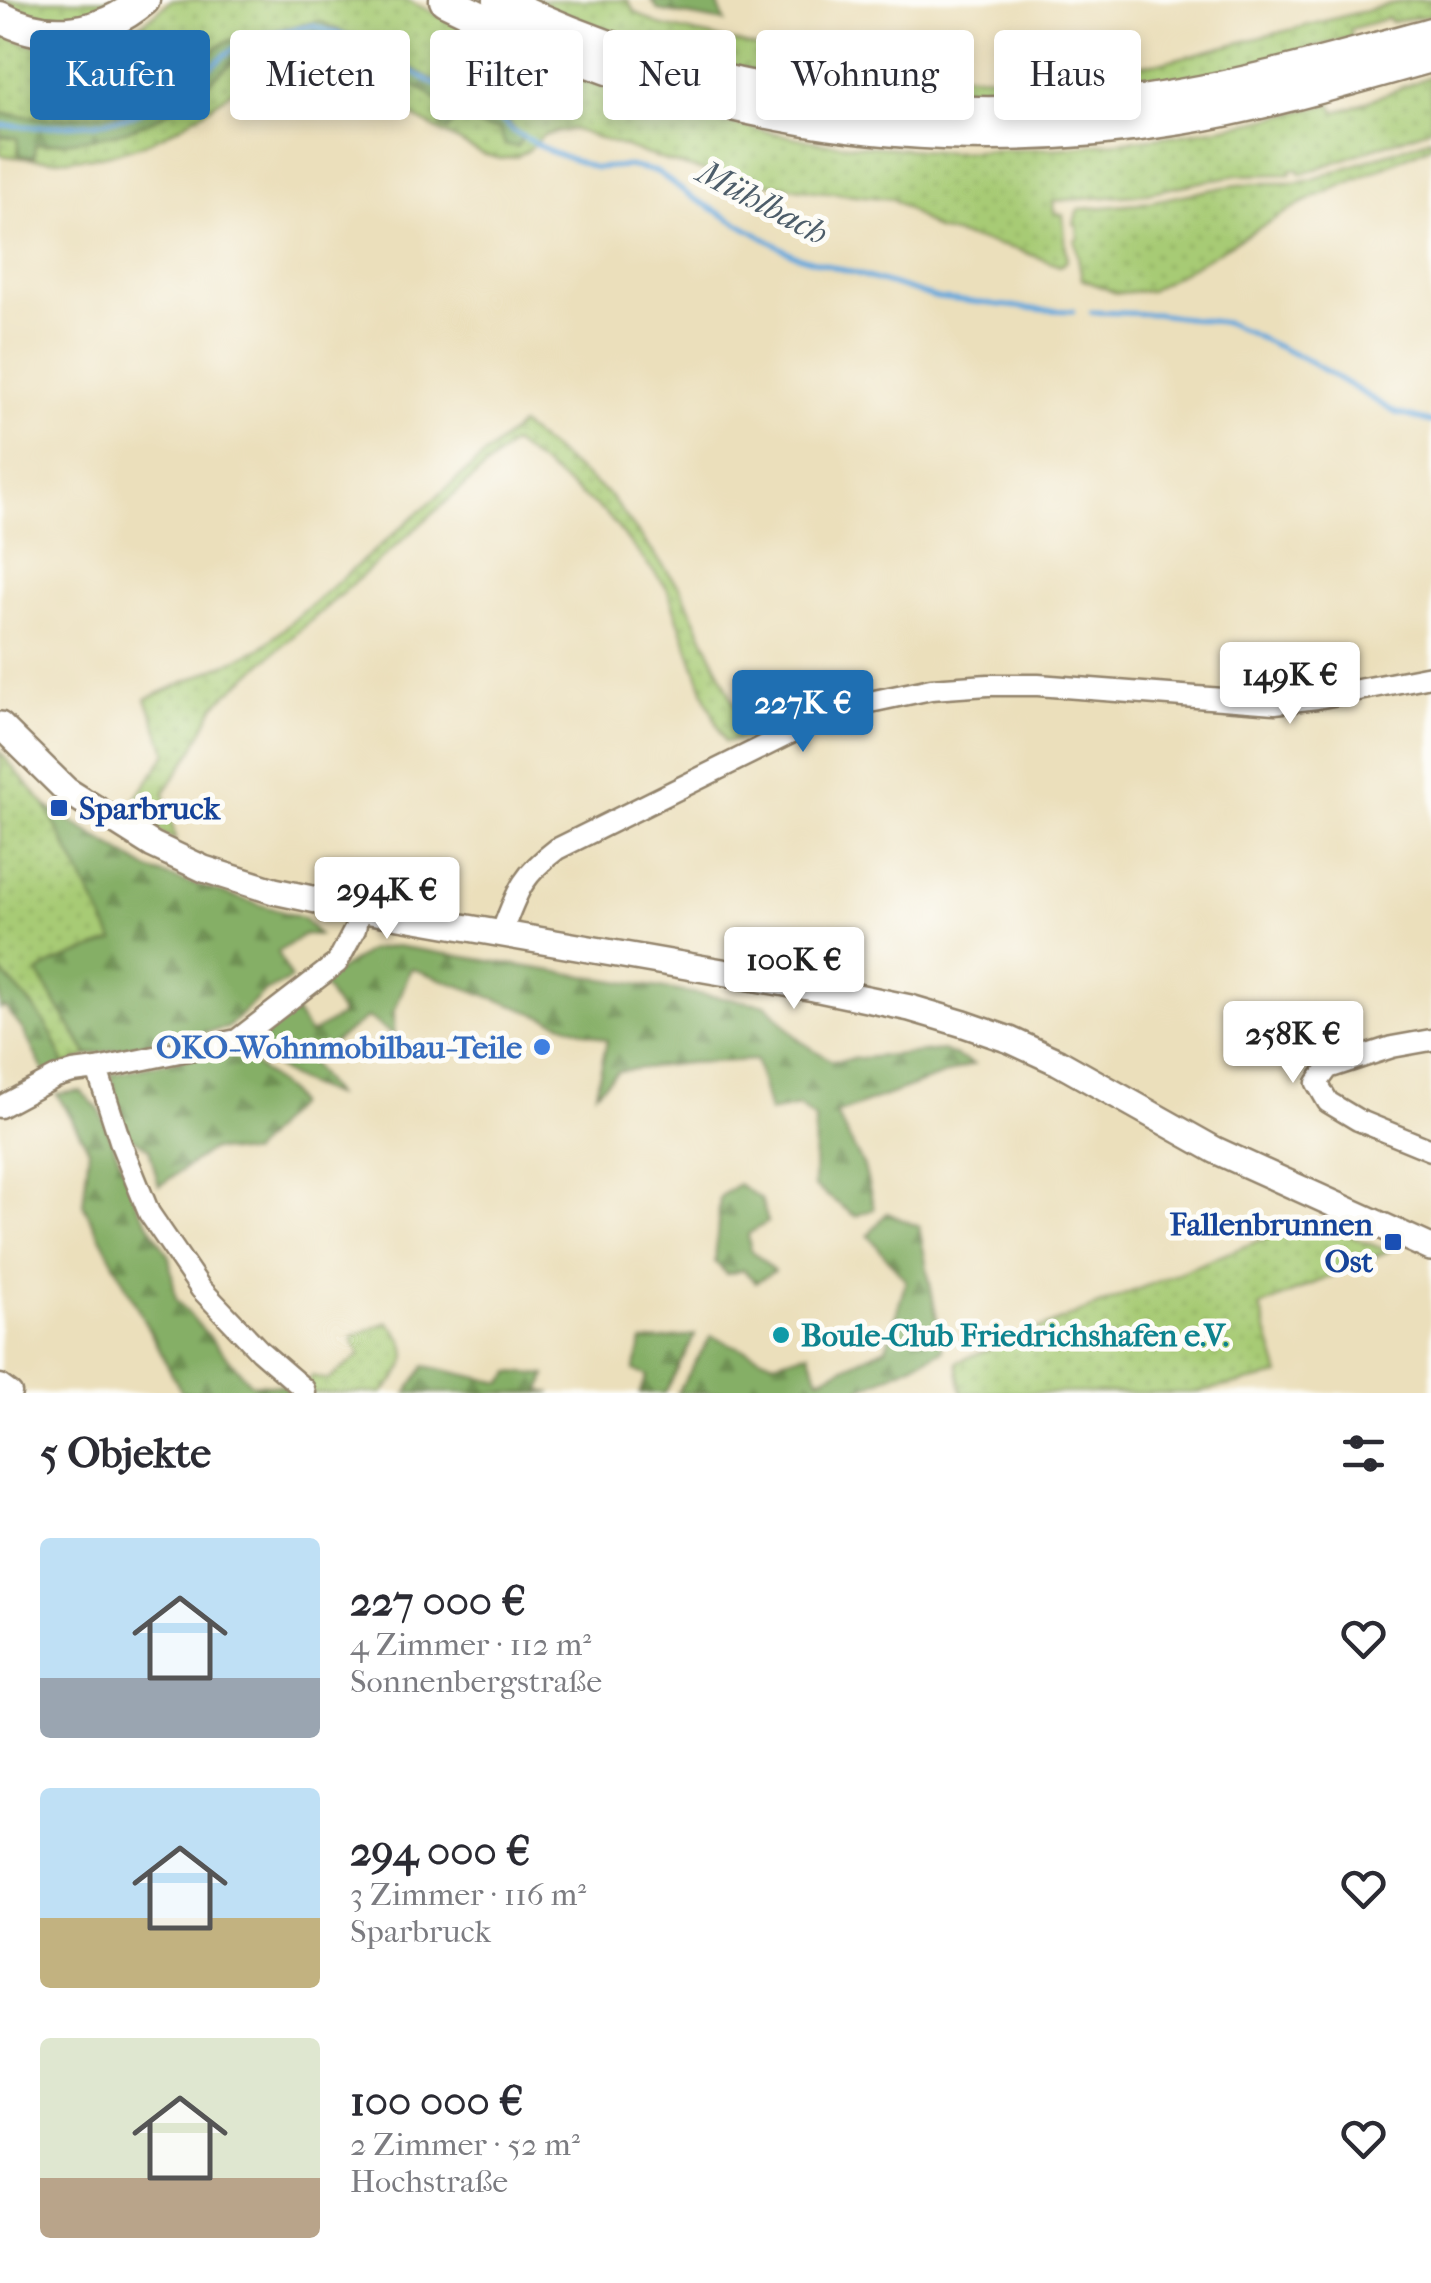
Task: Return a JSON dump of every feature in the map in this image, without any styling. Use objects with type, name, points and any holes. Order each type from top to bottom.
[{"type":"highway","points":[[0,16],[36,31],[74,33],[114,21],[144,0]]},
{"type":"highway","points":[[445,0],[555,51],[665,89],[824,124],[934,134],[1022,135],[1152,124],[1260,104],[1431,57]]},
{"type":"highway","points":[[499,0],[626,52],[743,84],[878,106],[960,111],[1098,107],[1182,95],[1274,76],[1431,33]]},
{"type":"main road","points":[[0,725],[66,790],[166,851],[204,869],[358,909],[814,988],[964,1024],[1058,1062],[1215,1150],[1431,1248]]},
{"type":"street","points":[[501,934],[520,888],[536,865],[557,848],[803,727],[870,702],[931,689],[988,685],[1275,703],[1431,676]]},
{"type":"street","points":[[0,1107],[56,1077],[236,1040],[337,964],[356,929],[358,909]]},
{"type":"street","points":[[1431,1040],[1328,1068],[1318,1083],[1328,1102],[1343,1111],[1431,1150]]},
{"type":"street","points":[[97,1069],[149,1213],[201,1288],[305,1393]]},
{"type":"street","points":[[0,1385],[11,1393]]},
{"type":"green space","points":[[1,0],[122,0],[90,13],[61,17],[32,13]]},
{"type":"green space","points":[[171,0],[407,0],[468,30],[430,30],[430,120],[583,120],[583,80],[603,87],[603,120],[712,120],[822,143],[950,152],[1064,148],[1178,135],[1331,104],[1335,112],[1431,76],[1431,128],[1302,174],[1291,169],[1290,174],[1236,175],[1136,195],[1053,201],[1054,212],[1063,215],[1067,261],[1060,266],[1019,250],[937,230],[893,199],[727,177],[572,129],[543,135],[516,157],[501,159],[482,154],[410,115],[410,30],[230,30],[230,93],[210,108],[210,30],[132,30]]},
{"type":"green space","points":[[533,0],[627,0],[634,11],[659,25],[681,30],[609,30]]},
{"type":"green space","points":[[651,0],[716,0],[725,22],[658,10]]},
{"type":"green space","points":[[1407,0],[1431,0],[1431,15],[1391,22],[1389,18],[1350,29],[1352,37],[1182,80],[1141,86],[1141,64]]},
{"type":"green space","points":[[319,21],[339,30],[278,30]]},
{"type":"green space","points":[[0,33],[30,44],[30,120],[190,120],[142,145],[102,156],[40,159],[0,155]]},
{"type":"green space","points":[[230,40],[230,65],[210,81],[210,53]]},
{"type":"green space","points":[[736,42],[756,47],[756,72],[736,67]]},
{"type":"green space","points":[[410,67],[430,78],[430,95],[410,84]]},
{"type":"green space","points":[[974,75],[994,76],[994,97],[974,96]]},
{"type":"green space","points":[[0,113],[30,116],[30,120],[152,120],[86,139],[35,145],[34,157],[19,155],[17,138],[0,136]]},
{"type":"green space","points":[[443,120],[455,120],[448,130],[440,126]]},
{"type":"green space","points":[[469,120],[510,120],[522,139],[517,147],[505,145],[499,129]]},
{"type":"green space","points":[[1431,138],[1431,146],[1302,203],[1150,291],[1116,293],[1082,279],[1074,224],[1081,209],[1138,204],[1253,183],[1295,183]]},
{"type":"green space","points":[[520,425],[609,495],[681,589],[750,737],[725,742],[667,588],[607,515],[513,443],[215,705],[194,748],[164,793],[176,840],[125,815],[167,753],[146,699],[260,649]]},
{"type":"green space","points":[[0,752],[46,806],[115,942],[53,963],[38,973],[88,1055],[64,1066],[39,1014],[0,971]]},
{"type":"green space","points":[[46,806],[151,871],[303,918],[319,935],[305,934],[278,952],[291,979],[262,994],[227,1028],[88,1055],[38,973],[53,963],[114,941]]},
{"type":"green space","points":[[396,946],[767,1005],[799,1040],[832,1061],[943,1050],[973,1064],[836,1114],[864,1167],[874,1209],[855,1216],[814,1186],[815,1119],[799,1106],[769,1112],[756,1060],[618,1071],[596,1092],[607,1040],[411,968],[394,1012],[394,1036],[368,1017],[309,1060],[334,1095],[286,1074],[267,1058],[255,1034],[292,1007],[310,1034],[342,1015],[321,982],[370,950]]},
{"type":"green space","points":[[0,971],[39,1014],[64,1066],[45,1074],[23,1030],[5,1007],[0,1009]]},
{"type":"green space","points":[[235,1048],[290,1094],[296,1104],[250,1154],[212,1149],[159,1186],[149,1148],[125,1133],[111,1074]]},
{"type":"green space","points":[[81,1091],[100,1111],[139,1208],[169,1257],[176,1299],[251,1384],[287,1386],[289,1393],[182,1393],[83,1204],[89,1149],[57,1094]]},
{"type":"green space","points":[[738,1184],[761,1199],[768,1222],[748,1234],[750,1249],[774,1271],[756,1282],[743,1270],[727,1274],[715,1262],[720,1197]]},
{"type":"green space","points":[[887,1213],[919,1227],[943,1350],[853,1393],[677,1393],[711,1336],[774,1362],[809,1352],[819,1379],[886,1348],[906,1281],[868,1235]]},
{"type":"green space","points":[[1310,1220],[1388,1251],[1260,1307],[1280,1375],[1192,1393],[962,1393],[957,1362]]},
{"type":"green space","points":[[388,1322],[403,1341],[406,1358],[398,1375],[382,1393],[312,1393],[306,1386],[312,1376],[328,1380],[360,1355],[352,1337]]},
{"type":"green space","points":[[695,1335],[665,1393],[640,1393],[647,1376],[634,1370],[642,1342]]},
{"type":"green space","points":[[425,1366],[502,1383],[511,1372],[546,1375],[541,1391],[552,1393],[407,1393]]},
{"type":"waterway","name":"Mühlbach","points":[[0,125],[36,127],[133,116],[255,37],[312,26],[348,37],[500,119],[513,131],[551,152],[595,168],[628,166],[657,172],[693,198],[794,255],[937,298],[1073,311]]},
{"type":"waterway","name":"Mühlbach","points":[[1091,312],[1156,314],[1227,323],[1309,361],[1396,413],[1431,422]]},
{"type":"place","name":"Sparbruck","points":[[59,808]]},
{"type":"place","name":"OKO-Wohnmobilbau-Teile","points":[[542,1047]]},
{"type":"place","name":"Fallenbrunnen Ost","points":[[1393,1242]]},
{"type":"place","name":"Boule-Club Friedrichshafen e.V.","points":[[781,1335]]}]
